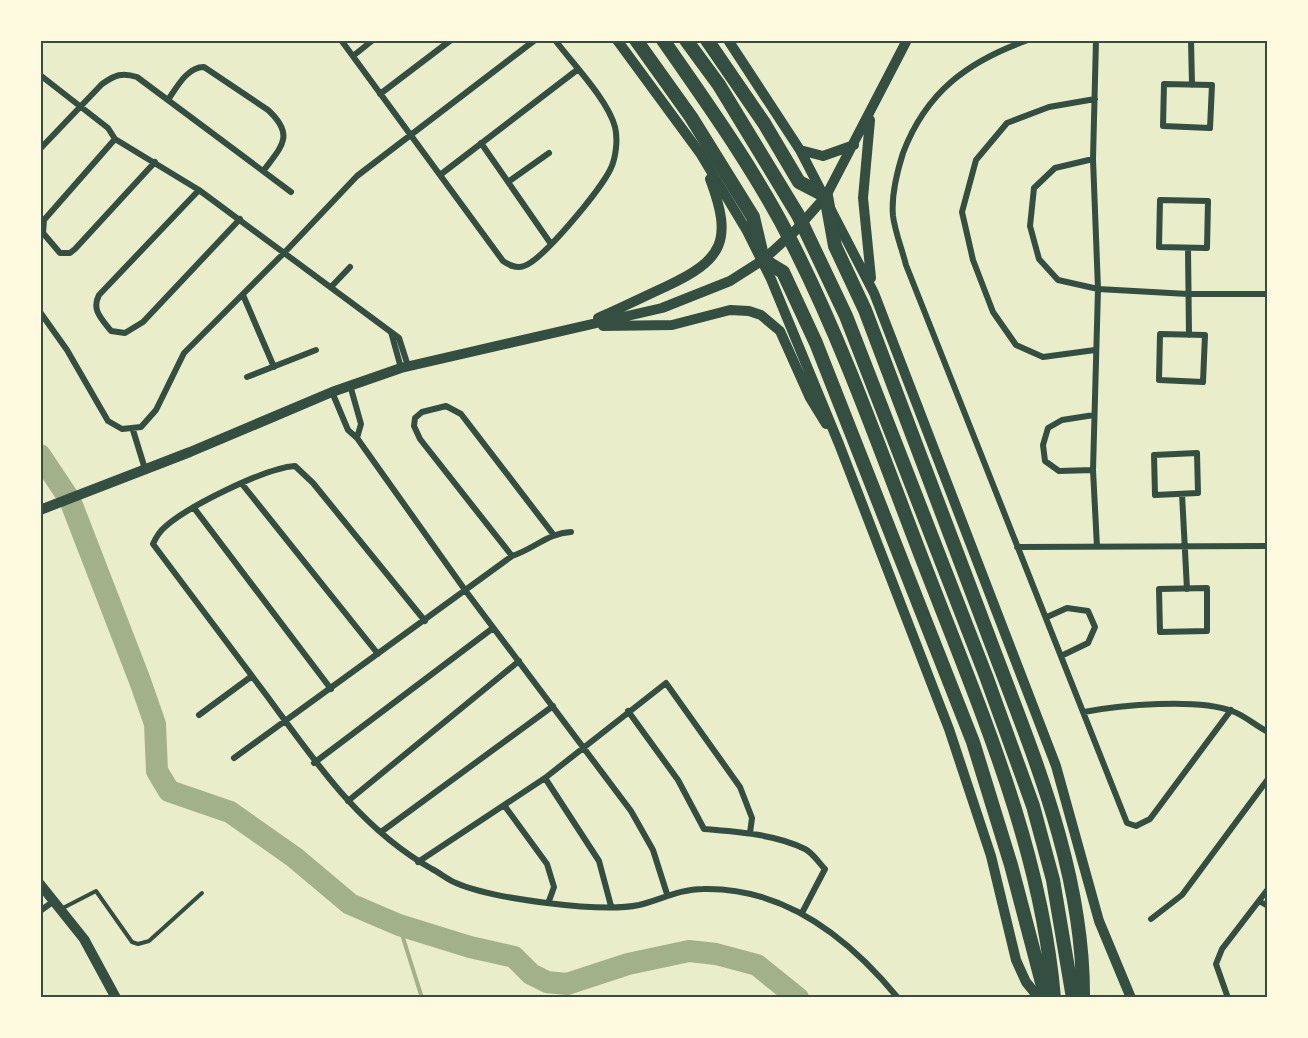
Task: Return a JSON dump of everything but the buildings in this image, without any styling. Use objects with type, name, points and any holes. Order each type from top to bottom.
[{"type":"highway","points":[[636,40],[691,117],[753,217],[763,260],[783,272],[816,343],[973,742],[1005,843],[1046,998]]},
{"type":"highway","points":[[663,40],[742,156],[772,207],[807,274],[854,384],[978,702],[1008,789],[1041,911],[1054,998]]},
{"type":"highway","points":[[686,40],[718,85],[789,200],[824,265],[922,510],[1033,806],[1053,880],[1073,998]]},
{"type":"highway","points":[[707,40],[764,123],[799,182],[826,196],[835,246],[865,310],[1021,718],[1059,834],[1077,909],[1083,998]]},
{"type":"main road","points":[[617,40],[700,153],[763,260],[839,444],[949,729],[991,856],[1016,960],[1026,982],[1039,998]]},
{"type":"main road","points":[[728,40],[800,150],[826,196],[874,293],[1056,766],[1099,921],[1131,998]]},
{"type":"main road","points":[[40,510],[350,385],[405,367],[683,301],[730,281],[763,260],[800,226],[826,196],[855,145],[907,40]]},
{"type":"main road","points":[[870,115],[864,220],[874,293]]},
{"type":"main road","points":[[800,150],[823,156],[855,145]]},
{"type":"main road","points":[[582,326],[694,273],[715,254],[721,238],[722,214],[700,153]]},
{"type":"main road","points":[[582,326],[672,325],[730,310],[749,311],[761,315],[780,331],[810,398],[839,444]]},
{"type":"main road","points":[[40,884],[84,939],[116,998]]},
{"type":"street","points":[[341,40],[503,261],[512,267],[521,267],[538,258],[603,184],[612,165],[616,145],[615,128],[608,111],[555,40]]},
{"type":"street","points":[[352,56],[373,40]]},
{"type":"street","points":[[380,94],[451,40]]},
{"type":"street","points":[[40,312],[108,421],[114,426],[133,430],[149,421],[184,353],[357,176],[535,40]]},
{"type":"street","points":[[1028,40],[999,51],[969,67],[936,96],[913,126],[897,171],[893,216],[906,265],[1127,823],[1136,826],[1150,819],[1231,710]]},
{"type":"street","points":[[1096,40],[1093,159],[1098,290],[1093,470],[1096,547]]},
{"type":"street","points":[[1191,40],[1192,85]]},
{"type":"street","points":[[168,100],[189,72],[197,67],[204,67],[268,110],[282,126],[285,135],[282,145],[264,170]]},
{"type":"street","points":[[440,175],[577,70]]},
{"type":"street","points":[[40,149],[81,105],[113,76],[124,73],[137,77],[291,192]]},
{"type":"street","points":[[40,75],[108,128],[115,140],[199,190],[332,286],[391,332],[405,367]]},
{"type":"street","points":[[1164,84],[1192,85],[1212,85],[1210,128],[1163,126],[1164,84]]},
{"type":"street","points":[[1095,99],[1049,107],[1007,123],[976,160],[962,212],[973,260],[993,312],[1016,345],[1043,357],[1095,350]]},
{"type":"street","points":[[115,140],[44,220],[43,233],[60,253],[70,253],[75,249],[155,162]]},
{"type":"street","points":[[481,143],[551,244]]},
{"type":"street","points":[[508,182],[549,153]]},
{"type":"street","points":[[1093,159],[1055,168],[1034,188],[1030,226],[1039,259],[1058,280],[1098,290],[1188,294],[1268,294]]},
{"type":"street","points":[[199,190],[99,295],[95,306],[97,312],[111,331],[125,333],[143,322],[240,219]]},
{"type":"street","points":[[1160,200],[1208,201],[1207,248],[1188,248],[1159,247],[1160,200]]},
{"type":"street","points":[[1188,248],[1189,335]]},
{"type":"street","points":[[332,286],[350,267]]},
{"type":"street","points":[[243,295],[274,366]]},
{"type":"street","points":[[1160,334],[1189,335],[1204,335],[1203,382],[1159,381],[1160,334]]},
{"type":"street","points":[[247,377],[316,350]]},
{"type":"street","points":[[350,385],[361,424],[357,438]]},
{"type":"street","points":[[332,392],[348,430],[357,438],[493,628],[584,745],[642,831],[653,850],[667,894]]},
{"type":"street","points":[[512,556],[420,439],[414,426],[415,418],[422,412],[446,406],[461,414],[553,534]]},
{"type":"street","points":[[1093,470],[1059,471],[1045,461],[1043,445],[1048,428],[1062,420],[1094,415]]},
{"type":"street","points":[[133,430],[145,469]]},
{"type":"street","points":[[1197,453],[1198,493],[1182,494],[1155,495],[1154,454],[1197,453]]},
{"type":"street","points":[[425,621],[313,483],[295,466],[279,467],[194,508],[167,525],[153,544],[285,720],[314,763],[348,801],[418,862],[456,884],[498,894],[549,901],[611,906],[639,904],[667,894],[703,889],[746,894],[803,911],[841,939],[881,976],[898,998]]},
{"type":"street","points":[[242,484],[378,654]]},
{"type":"street","points":[[1182,494],[1187,589]]},
{"type":"street","points":[[194,508],[331,689]]},
{"type":"street","points":[[234,758],[512,556],[526,551],[553,534],[571,532]]},
{"type":"street","points":[[1017,547],[1268,546]]},
{"type":"street","points":[[1207,588],[1208,631],[1160,632],[1160,589],[1187,589],[1207,588]]},
{"type":"street","points":[[1047,617],[1067,608],[1088,611],[1095,627],[1088,643],[1061,656]]},
{"type":"street","points":[[314,763],[493,628]]},
{"type":"street","points":[[348,801],[519,661]]},
{"type":"street","points":[[199,715],[252,676]]},
{"type":"street","points":[[418,862],[545,778],[584,745],[666,683],[740,787],[752,818],[750,833]]},
{"type":"street","points":[[1084,712],[1140,704],[1231,710],[1268,732]]},
{"type":"street","points":[[381,832],[553,706]]},
{"type":"street","points":[[628,711],[678,780],[704,829],[750,833],[806,850],[825,870],[803,911]]},
{"type":"street","points":[[545,778],[599,861],[611,906]]},
{"type":"street","points":[[1151,920],[1182,895],[1268,779]]},
{"type":"street","points":[[504,805],[547,864],[554,887],[549,901]]},
{"type":"street","points":[[1228,998],[1216,964],[1222,949],[1268,889]]},
{"type":"street","points":[[1259,901],[1268,906]]},
{"type":"street","points":[[40,911],[58,905]]},
{"type":"lane","points":[[58,905],[96,891],[132,942],[138,944],[149,941],[202,893]]},
{"type":"waterway","points":[[40,455],[70,500],[140,681],[155,724],[157,771],[169,791],[230,812],[294,857],[350,904],[399,925],[470,947],[514,957],[531,974],[547,982],[567,984],[628,964],[689,951],[716,954],[757,965],[798,998]]},
{"type":"waterway","points":[[399,925],[422,998]]}]
